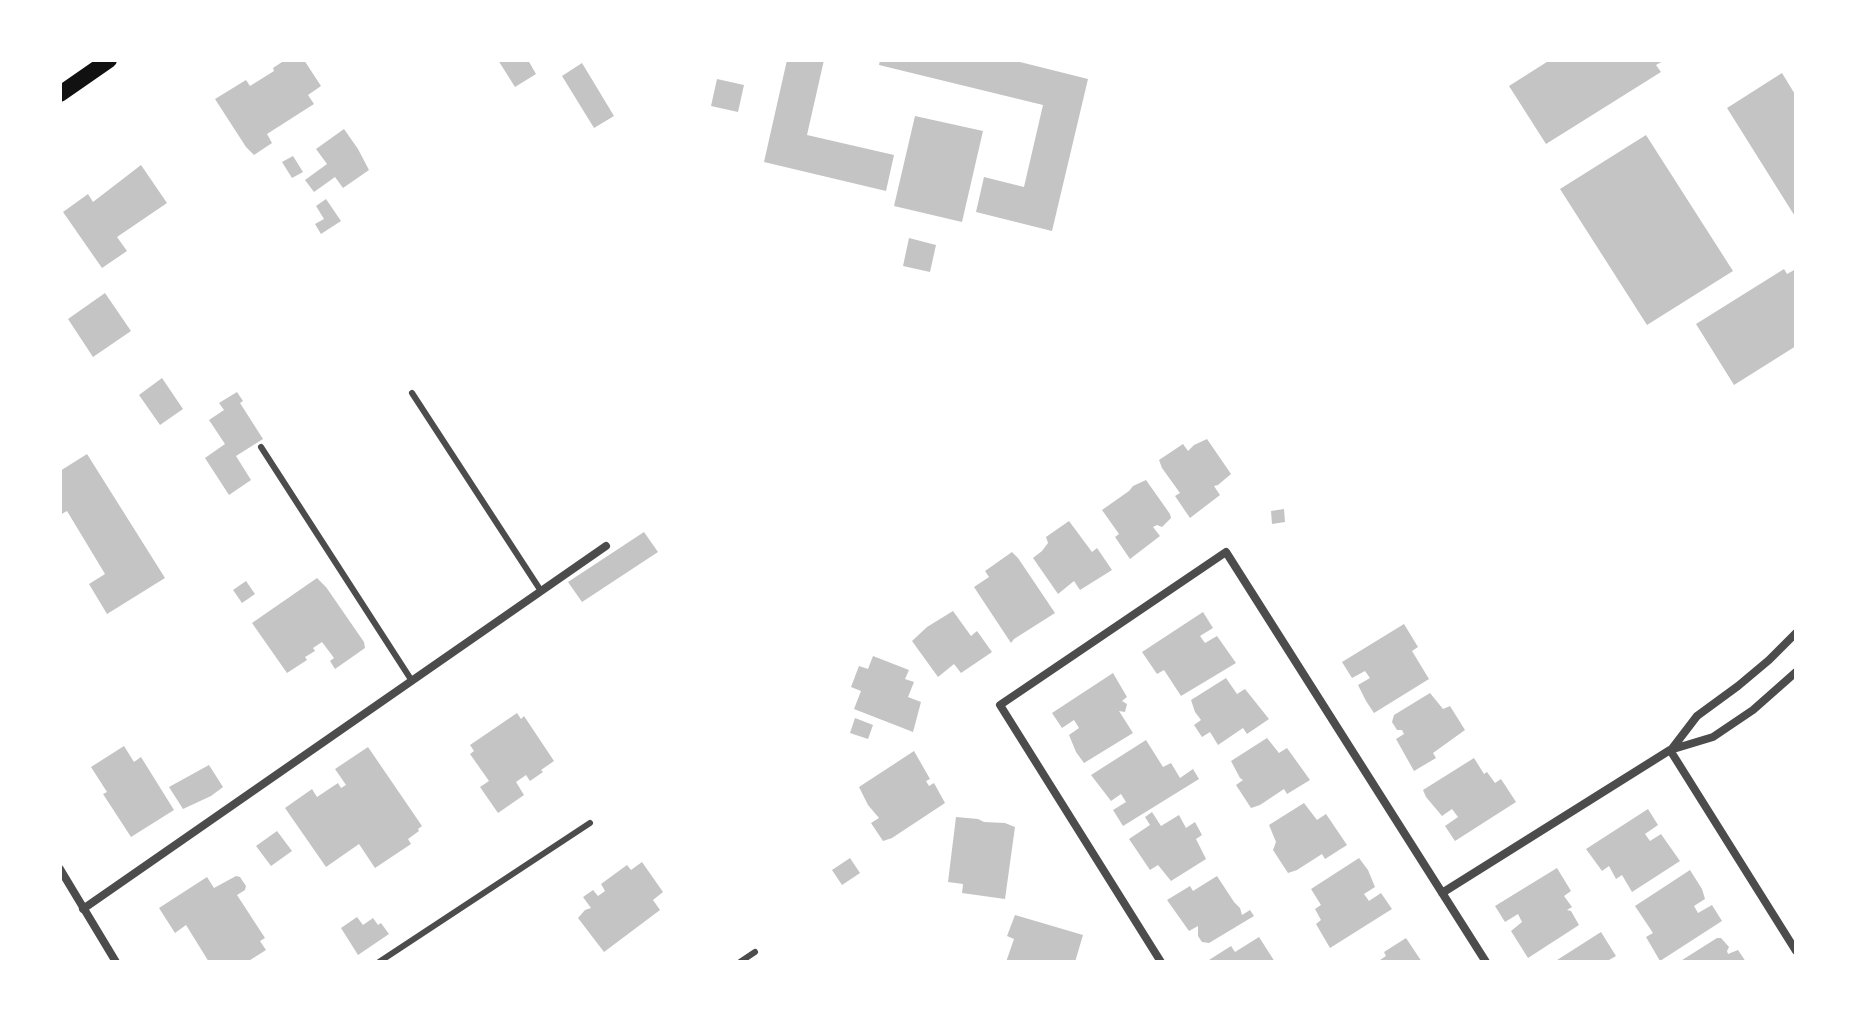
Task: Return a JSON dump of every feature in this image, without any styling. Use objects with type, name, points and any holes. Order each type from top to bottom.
[{"type":"main road","points":[[60,94],[109,60]]},
{"type":"street","points":[[83,909],[606,546]]},
{"type":"street","points":[[1161,962],[1000,705],[1226,552],[1486,962]]},
{"type":"street","points":[[1670,750],[1697,716],[1738,686],[1796,633]]},
{"type":"street","points":[[1442,893],[1670,750],[1713,737],[1753,710],[1796,672]]},
{"type":"street","points":[[1670,750],[1796,951]]},
{"type":"street","points":[[60,869],[116,962]]},
{"type":"lane","points":[[412,393],[541,591]]},
{"type":"lane","points":[[261,447],[412,681]]},
{"type":"lane","points":[[379,962],[590,823]]},
{"type":"lane","points":[[740,962],[755,952]]},
{"type":"building","points":[[285,60],[304,60],[321,86],[308,95],[314,104],[267,134],[272,143],[254,155],[215,99],[246,80],[250,86]]},
{"type":"building","points":[[498,60],[528,60],[536,74],[515,87]]},
{"type":"building","points":[[787,60],[824,60],[807,135],[894,155],[886,191],[764,162]]},
{"type":"building","points":[[880,60],[1012,60],[1088,79],[1052,231],[976,212],[984,177],[1024,187],[1043,105],[879,65]]},
{"type":"building","points":[[1550,60],[1665,60],[1656,65],[1661,72],[1546,144],[1509,86]]},
{"type":"building","points":[[582,63],[614,116],[594,128],[562,76]]},
{"type":"building","points":[[1782,73],[1796,96],[1796,218],[1727,108]]},
{"type":"building","points":[[717,79],[744,85],[738,112],[711,106]]},
{"type":"building","points":[[915,116],[983,131],[962,222],[894,206]]},
{"type":"building","points":[[344,129],[369,170],[343,188],[335,177],[314,192],[305,180],[327,164],[316,149]]},
{"type":"building","points":[[1646,135],[1733,271],[1647,325],[1560,189]]},
{"type":"building","points":[[293,156],[303,172],[292,178],[282,162]]},
{"type":"building","points":[[141,165],[167,203],[117,237],[127,251],[102,268],[63,212],[88,194],[93,202]]},
{"type":"building","points":[[326,199],[341,221],[321,234],[315,224],[324,219],[316,206]]},
{"type":"building","points":[[909,238],[936,245],[930,272],[903,266]]},
{"type":"building","points":[[1784,269],[1787,274],[1796,269],[1796,346],[1734,385],[1696,324]]},
{"type":"building","points":[[105,293],[131,331],[93,357],[68,319]]},
{"type":"building","points":[[162,378],[183,409],[160,425],[139,395]]},
{"type":"building","points":[[237,392],[243,401],[240,403],[263,439],[236,456],[251,480],[229,495],[205,458],[225,444],[209,420],[224,410],[219,403]]},
{"type":"building","points":[[1207,439],[1231,474],[1214,486],[1220,495],[1190,518],[1175,496],[1180,493],[1159,460],[1183,444],[1188,451]]},
{"type":"building","points":[[87,454],[165,578],[107,614],[89,584],[105,574],[67,511],[60,515],[60,471]]},
{"type":"building","points":[[1146,480],[1171,518],[1162,527],[1153,527],[1160,536],[1130,559],[1115,537],[1119,534],[1102,510]]},
{"type":"building","points":[[1284,509],[1285,522],[1272,524],[1271,511]]},
{"type":"building","points":[[1069,521],[1092,552],[1097,548],[1112,570],[1080,590],[1074,581],[1058,594],[1033,558],[1048,543],[1046,537]]},
{"type":"building","points":[[644,532],[658,552],[582,602],[568,582]]},
{"type":"building","points":[[1012,552],[1055,613],[1011,643],[974,587],[989,577],[985,571]]},
{"type":"building","points":[[317,578],[364,642],[365,648],[335,669],[330,661],[334,658],[322,642],[305,657],[307,660],[287,673],[252,623]]},
{"type":"building","points":[[246,581],[255,594],[242,603],[233,590]]},
{"type":"building","points":[[953,611],[971,636],[977,631],[992,652],[961,673],[954,664],[938,677],[912,641],[927,627]]},
{"type":"building","points":[[1203,612],[1213,628],[1200,636],[1205,643],[1217,636],[1236,663],[1181,696],[1164,670],[1157,674],[1142,652]]},
{"type":"building","points":[[1404,624],[1418,647],[1412,651],[1429,679],[1374,713],[1358,685],[1370,678],[1365,671],[1352,678],[1342,662]]},
{"type":"building","points":[[873,656],[909,670],[905,679],[914,682],[908,697],[921,702],[913,732],[854,709],[861,691],[851,687],[859,666],[868,669]]},
{"type":"building","points":[[1113,673],[1127,697],[1122,701],[1127,704],[1125,712],[1119,711],[1133,733],[1084,763],[1069,735],[1079,728],[1074,720],[1062,728],[1052,713]]},
{"type":"building","points":[[1226,678],[1237,694],[1245,689],[1269,719],[1247,734],[1243,728],[1218,745],[1210,732],[1202,737],[1194,725],[1201,720],[1191,700]]},
{"type":"building","points":[[1430,693],[1443,709],[1450,706],[1465,730],[1433,753],[1436,758],[1414,771],[1396,739],[1404,734],[1392,722],[1394,715]]},
{"type":"building","points":[[517,713],[521,719],[524,716],[554,761],[530,781],[526,775],[516,782],[524,795],[498,813],[480,787],[489,781],[470,754],[474,751],[470,745]]},
{"type":"building","points":[[855,718],[873,725],[868,739],[850,733]]},
{"type":"building","points":[[1267,738],[1279,753],[1287,748],[1310,780],[1287,794],[1284,789],[1251,808],[1236,785],[1243,780],[1231,761]]},
{"type":"building","points":[[1146,740],[1163,767],[1171,763],[1180,778],[1193,769],[1199,779],[1123,826],[1113,810],[1126,802],[1121,794],[1111,801],[1091,775]]},
{"type":"building","points":[[124,746],[134,762],[141,757],[174,810],[131,837],[103,794],[107,792],[91,767]]},
{"type":"building","points":[[368,747],[422,826],[408,839],[411,844],[375,868],[359,844],[326,867],[285,808],[312,789],[317,797],[338,783],[341,788],[346,785],[335,769]]},
{"type":"building","points":[[914,751],[930,779],[926,781],[929,786],[934,783],[945,803],[883,841],[871,823],[879,818],[859,787]]},
{"type":"building","points":[[1474,758],[1484,774],[1487,772],[1495,783],[1501,779],[1516,802],[1455,841],[1445,826],[1458,817],[1452,809],[1442,816],[1423,790]]},
{"type":"building","points":[[209,765],[223,787],[183,809],[169,787]]},
{"type":"building","points":[[1304,803],[1317,820],[1326,814],[1347,845],[1325,859],[1322,854],[1288,873],[1273,850],[1276,842],[1269,825]]},
{"type":"building","points":[[1648,809],[1658,825],[1645,834],[1650,841],[1661,834],[1680,861],[1632,892],[1622,875],[1616,879],[1609,866],[1602,871],[1586,849]]},
{"type":"building","points":[[1152,812],[1161,826],[1179,815],[1186,828],[1195,822],[1202,835],[1196,839],[1206,859],[1171,881],[1158,865],[1150,870],[1129,839],[1150,825],[1145,817]]},
{"type":"building","points":[[956,817],[1015,827],[1005,899],[962,893],[963,884],[948,882]]},
{"type":"building","points":[[277,831],[292,851],[271,866],[256,846]]},
{"type":"building","points":[[850,858],[860,873],[842,885],[832,870]]},
{"type":"building","points":[[1359,858],[1375,887],[1364,894],[1369,901],[1381,893],[1392,909],[1330,948],[1316,924],[1321,920],[1315,909],[1321,905],[1311,889]]},
{"type":"building","points":[[642,862],[663,892],[653,900],[660,910],[604,952],[578,918],[591,908],[583,897],[593,890],[598,896],[605,891],[601,884],[627,865],[631,870]]},
{"type":"building","points":[[1557,868],[1571,891],[1564,896],[1572,907],[1567,910],[1571,911],[1579,925],[1528,958],[1511,931],[1522,922],[1518,914],[1505,922],[1495,906]]},
{"type":"building","points":[[1690,870],[1705,899],[1694,906],[1698,913],[1712,905],[1722,921],[1660,961],[1646,937],[1653,933],[1635,906]]},
{"type":"building","points":[[236,876],[246,886],[237,895],[265,938],[260,941],[266,950],[247,962],[209,962],[186,925],[175,933],[159,908],[207,877],[214,888]]},
{"type":"building","points":[[1217,876],[1242,915],[1250,910],[1254,916],[1209,943],[1202,942],[1198,936],[1198,926],[1189,931],[1167,900],[1190,886],[1193,891]]},
{"type":"building","points":[[1015,915],[1083,935],[1075,962],[1006,962],[1014,939],[1007,936]]},
{"type":"building","points":[[357,917],[363,925],[373,918],[389,934],[358,955],[341,928]]},
{"type":"building","points":[[1601,932],[1616,956],[1609,960],[1611,962],[1554,962]]},
{"type":"building","points":[[1259,937],[1275,962],[1209,960],[1231,946],[1235,952]]},
{"type":"building","points":[[1406,938],[1422,962],[1377,962],[1386,956],[1384,952]]},
{"type":"building","points":[[1717,938],[1729,947],[1728,954],[1738,950],[1746,962],[1679,962]]}]
